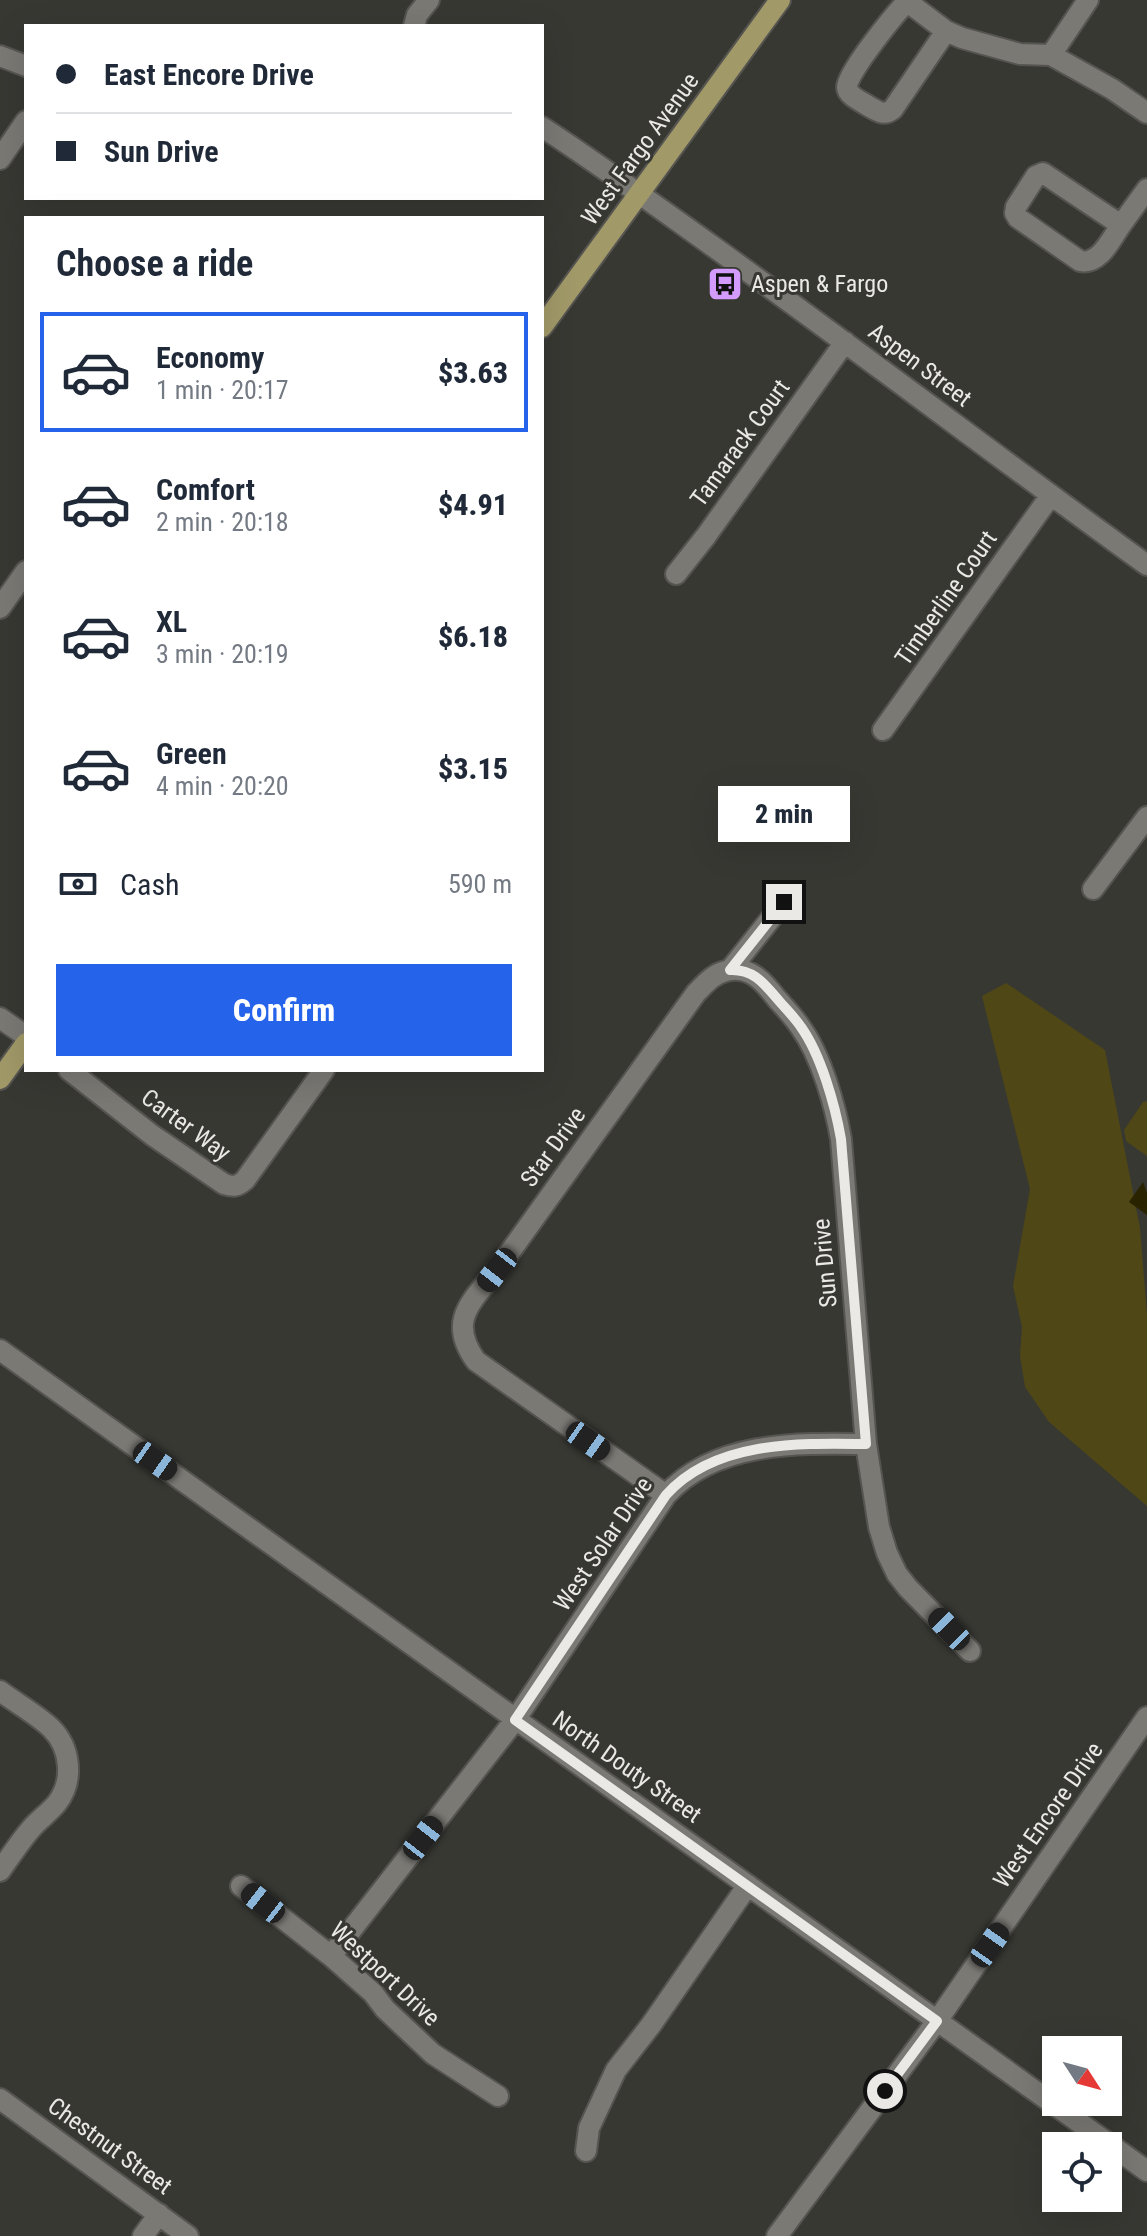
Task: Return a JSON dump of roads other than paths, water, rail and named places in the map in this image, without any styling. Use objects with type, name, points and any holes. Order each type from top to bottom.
[{"type":"main road","name":"West Fargo Avenue","points":[[544,324],[780,0]]},
{"type":"main road","points":[[0,1079],[24,1046]]},
{"type":"street","points":[[415,24],[417,15],[429,0]]},
{"type":"street","points":[[946,31],[888,113],[881,113],[847,91],[846,85],[860,62],[897,11],[909,0],[946,31],[1020,54],[1051,55],[1112,89],[1147,113]]},
{"type":"street","points":[[1051,55],[1088,0]]},
{"type":"street","points":[[0,56],[24,65]]},
{"type":"street","points":[[0,159],[24,124]]},
{"type":"street","name":"Aspen Street","points":[[544,128],[845,342],[1147,565]]},
{"type":"street","points":[[1121,225],[1043,173],[1036,176],[1015,213],[1080,261],[1089,263],[1097,259],[1147,189]]},
{"type":"street","name":"Tamarack Court","points":[[676,574],[845,342]]},
{"type":"street","name":"Timberline Court","points":[[883,730],[1051,495]]},
{"type":"street","points":[[0,608],[24,574]]},
{"type":"street","points":[[1093,889],[1147,817]]},
{"type":"street","points":[[730,970],[784,902]]},
{"type":"street","name":"Star Drive","points":[[666,1495],[476,1361],[464,1342],[462,1324],[467,1309],[696,993],[713,976],[730,970]]},
{"type":"street","name":"Sun Drive","points":[[730,970],[749,972],[761,979],[801,1027],[834,1102],[841,1139],[866,1444],[879,1527],[897,1574],[970,1651]]},
{"type":"street","points":[[0,1018],[24,1035]]},
{"type":"street","name":"Carter Way","points":[[72,1072],[152,1135],[224,1184],[238,1186],[323,1072]]},
{"type":"street","name":"North Douty Street","points":[[0,1350],[937,2021],[1146,2167]]},
{"type":"street","name":"West Solar Drive","points":[[331,1956],[515,1720],[666,1495],[689,1473],[733,1454],[798,1445],[866,1444]]},
{"type":"street","points":[[0,1691],[50,1728],[61,1741],[67,1757],[68,1775],[56,1805],[23,1838],[0,1871]]},
{"type":"street","name":"West Encore Drive","points":[[782,2234],[937,2021],[1147,1717]]},
{"type":"street","points":[[586,2151],[589,2128],[616,2070],[748,1885]]},
{"type":"street","name":"Westport Drive","points":[[241,1886],[331,1956],[373,1993],[385,2009],[433,2054],[498,2096]]},
{"type":"street","name":"Chestnut Street","points":[[0,2099],[188,2236]]},
{"type":"street","points":[[143,2236],[159,2214]]},
{"type":"place","name":"Aspen & Fargo","points":[[725,284]]}]
